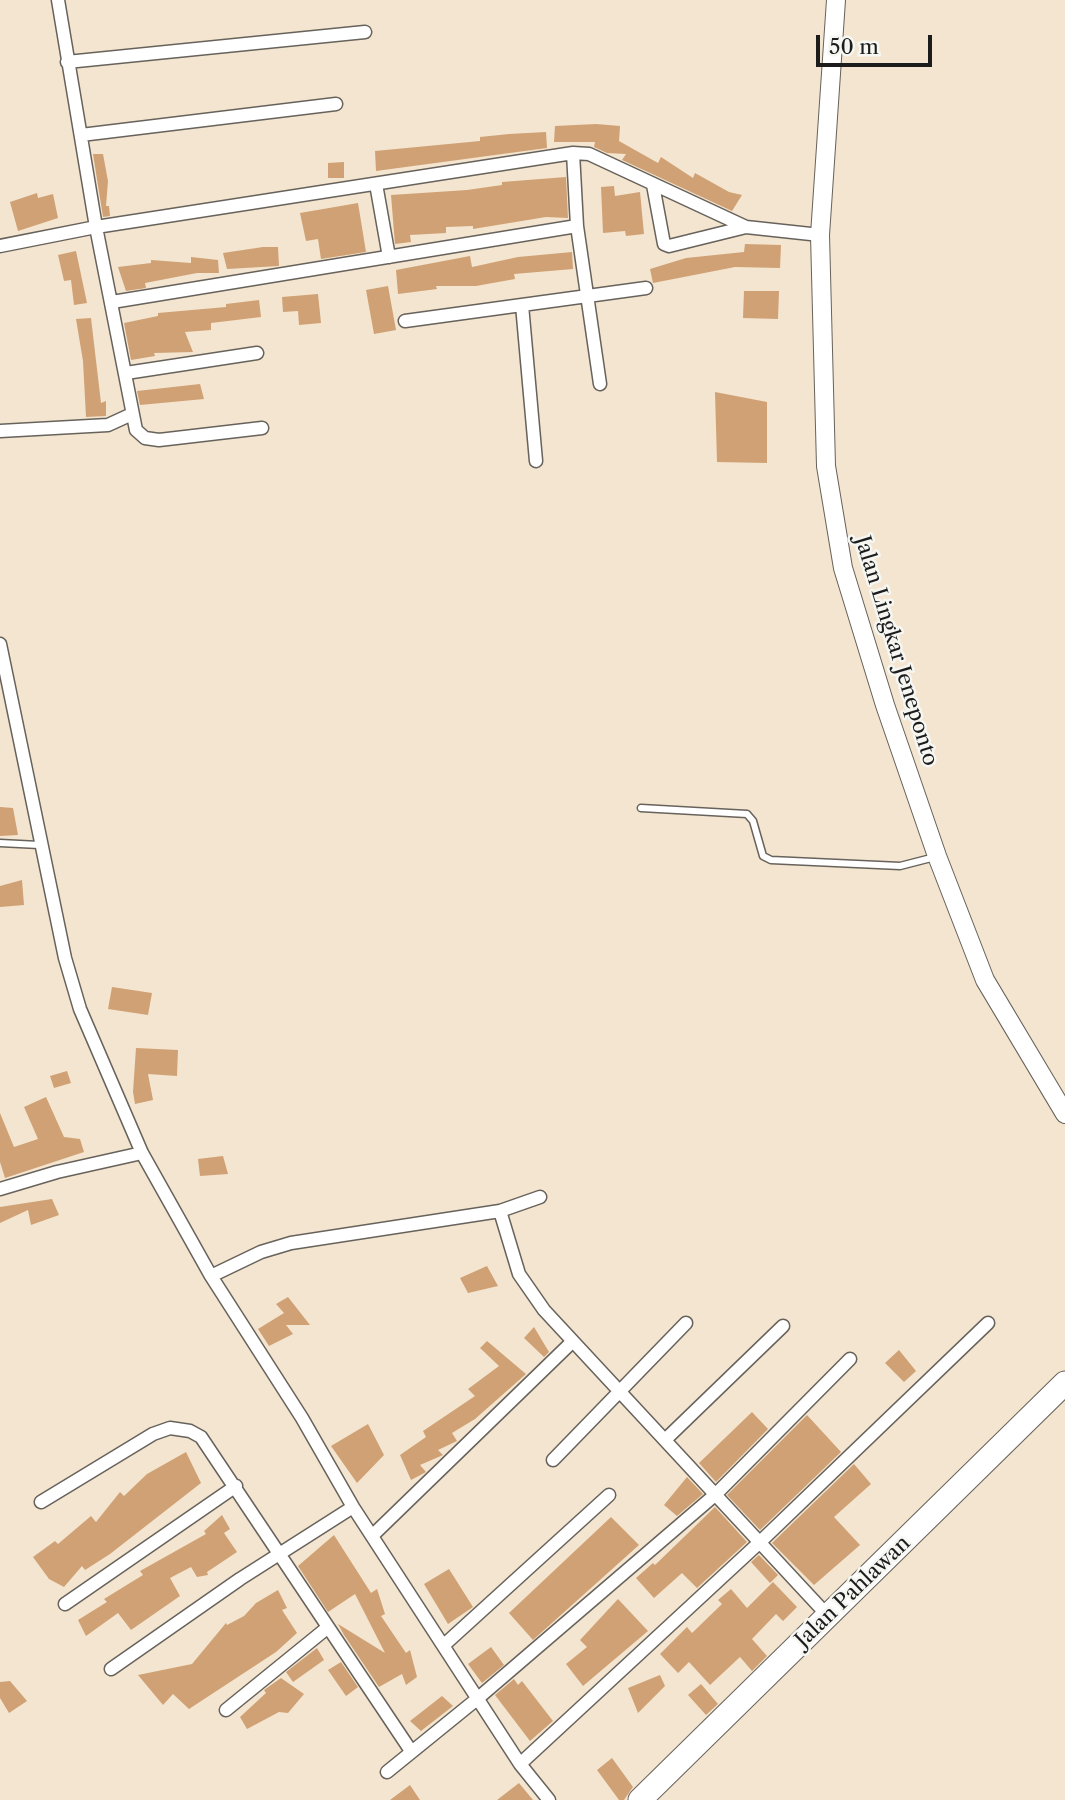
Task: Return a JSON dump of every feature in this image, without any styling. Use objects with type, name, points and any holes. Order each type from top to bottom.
[{"type":"highway","name":"Jalan Pahlawan","points":[[640,1800],[1065,1383]]},
{"type":"main road","name":"Jalan Lingkar Jeneponto","points":[[836,0],[820,235],[825,466],[843,568],[885,705],[937,856],[985,980],[1065,1114]]},
{"type":"street","points":[[58,0],[96,227],[136,430],[145,438],[159,440],[262,428]]},
{"type":"street","points":[[67,62],[365,32]]},
{"type":"street","points":[[81,135],[336,104]]},
{"type":"street","points":[[0,246],[96,227],[573,153],[589,154],[746,227],[820,235]]},
{"type":"street","points":[[573,153],[577,226],[600,384]]},
{"type":"street","points":[[376,184],[388,257]]},
{"type":"street","points":[[653,185],[664,244],[668,246],[746,227]]},
{"type":"street","points":[[112,302],[577,226]]},
{"type":"street","points":[[405,321],[646,288]]},
{"type":"street","points":[[522,305],[536,461]]},
{"type":"street","points":[[126,373],[257,354]]},
{"type":"street","points":[[0,431],[108,425],[132,414]]},
{"type":"street","points":[[0,644],[39,845],[65,958],[80,1009],[142,1153],[211,1276],[302,1418],[353,1507],[520,1764],[549,1800]]},
{"type":"street","points":[[0,1189],[57,1172],[142,1153]]},
{"type":"street","points":[[211,1276],[261,1252],[291,1243],[500,1211],[540,1197]]},
{"type":"street","points":[[500,1211],[519,1274],[544,1310],[828,1616]]},
{"type":"street","points":[[553,1460],[686,1323]]},
{"type":"street","points":[[520,1764],[760,1542],[988,1323]]},
{"type":"street","points":[[666,1440],[783,1326]]},
{"type":"street","points":[[373,1535],[572,1342]]},
{"type":"street","points":[[387,1772],[477,1699],[716,1494],[850,1359]]},
{"type":"street","points":[[41,1502],[153,1434],[170,1428],[190,1431],[201,1437],[411,1751]]},
{"type":"street","points":[[65,1604],[236,1486]]},
{"type":"street","points":[[443,1645],[609,1495]]},
{"type":"street","points":[[111,1669],[353,1507]]},
{"type":"street","points":[[226,1710],[327,1628]]},
{"type":"lane","points":[[641,808],[747,814],[753,821],[763,856],[771,860],[900,866],[937,856]]},
{"type":"lane","points":[[0,844],[39,845]]},
{"type":"building","points":[[555,126],[620,126],[619,141],[658,163],[661,157],[693,178],[695,173],[729,192],[742,195],[732,211],[622,160],[626,154],[607,153],[594,147],[595,142],[554,142]]},
{"type":"building","points":[[546,132],[547,148],[376,171],[375,151],[480,141],[480,137]]},
{"type":"building","points":[[93,154],[103,154],[108,181],[106,206],[109,206],[110,216],[103,217]]},
{"type":"building","points":[[344,162],[344,178],[328,178],[328,163]]},
{"type":"building","points":[[566,177],[568,218],[546,217],[473,229],[473,226],[446,227],[446,233],[410,235],[411,242],[395,244],[391,195],[467,190],[502,185],[502,182]]},
{"type":"building","points":[[614,186],[615,196],[640,192],[644,234],[626,236],[625,231],[603,233],[601,187]]},
{"type":"building","points":[[37,193],[38,198],[53,194],[58,218],[18,231],[10,202]]},
{"type":"building","points":[[358,203],[366,252],[321,259],[318,239],[306,241],[300,213]]},
{"type":"building","points":[[745,244],[781,245],[780,268],[735,267],[653,283],[650,269],[686,258],[744,252]]},
{"type":"building","points":[[278,247],[279,266],[227,269],[223,253]]},
{"type":"building","points":[[76,251],[87,303],[74,305],[71,280],[64,281],[58,255]]},
{"type":"building","points":[[572,252],[573,269],[514,274],[515,279],[476,286],[436,286],[437,289],[398,294],[396,270],[470,256],[472,267],[518,257]]},
{"type":"building","points":[[191,257],[218,260],[219,273],[197,273],[145,283],[146,288],[126,291],[118,267],[151,263],[151,260],[191,263]]},
{"type":"building","points":[[388,286],[396,330],[374,334],[366,290]]},
{"type":"building","points":[[744,291],[779,291],[778,319],[743,318]]},
{"type":"building","points":[[318,294],[321,323],[299,325],[298,311],[283,312],[282,297]]},
{"type":"building","points":[[259,300],[261,317],[211,323],[211,330],[185,332],[193,352],[154,353],[155,356],[131,360],[124,323],[158,316],[158,313],[226,307],[226,304]]},
{"type":"building","points":[[91,318],[101,403],[106,401],[106,416],[86,417],[83,361],[76,319]]},
{"type":"building","points":[[200,384],[204,399],[140,405],[137,391]]},
{"type":"building","points":[[715,392],[767,402],[767,463],[717,462]]},
{"type":"building","points":[[0,807],[13,808],[18,835],[0,836]]},
{"type":"building","points":[[22,880],[24,905],[0,907],[0,886]]},
{"type":"building","points":[[112,987],[152,993],[148,1015],[108,1009]]},
{"type":"building","points":[[136,1048],[178,1050],[177,1076],[148,1074],[153,1100],[135,1104],[133,1092]]},
{"type":"building","points":[[67,1071],[71,1083],[54,1088],[50,1076]]},
{"type":"building","points":[[46,1097],[64,1137],[80,1139],[84,1152],[5,1178],[0,1162],[0,1113],[14,1147],[38,1139],[24,1107]]},
{"type":"building","points":[[223,1156],[228,1174],[200,1176],[198,1159]]},
{"type":"building","points":[[52,1199],[59,1215],[31,1225],[28,1210],[0,1223],[0,1207]]},
{"type":"building","points":[[487,1266],[498,1286],[468,1293],[460,1278]]},
{"type":"building","points":[[288,1297],[310,1325],[286,1325],[293,1334],[269,1346],[258,1329],[284,1313],[276,1304]]},
{"type":"building","points":[[534,1327],[549,1352],[544,1357],[524,1338]]},
{"type":"building","points":[[487,1341],[526,1374],[475,1419],[452,1433],[457,1441],[438,1450],[443,1455],[420,1465],[426,1472],[411,1480],[400,1455],[426,1437],[423,1431],[475,1396],[468,1389],[499,1366],[480,1348]]},
{"type":"building","points":[[899,1350],[916,1371],[904,1382],[885,1363]]},
{"type":"building","points":[[752,1412],[768,1429],[716,1482],[699,1463]]},
{"type":"building","points":[[807,1415],[841,1452],[760,1530],[727,1495]]},
{"type":"building","points":[[368,1424],[384,1455],[357,1483],[331,1446]]},
{"type":"building","points":[[186,1452],[201,1483],[110,1554],[85,1570],[82,1566],[64,1587],[49,1579],[33,1557],[55,1541],[58,1544],[91,1516],[96,1522],[120,1492],[124,1496],[147,1474]]},
{"type":"building","points":[[854,1464],[871,1484],[834,1517],[860,1545],[814,1585],[772,1543]]},
{"type":"building","points":[[687,1477],[703,1494],[677,1516],[664,1505]]},
{"type":"building","points":[[715,1507],[747,1542],[697,1588],[682,1573],[654,1598],[636,1578],[653,1563],[655,1565]]},
{"type":"building","points":[[222,1515],[230,1529],[224,1533],[237,1552],[207,1572],[208,1575],[197,1577],[191,1567],[170,1578],[180,1596],[131,1630],[118,1613],[86,1636],[78,1620],[107,1602],[104,1599],[143,1575],[140,1571],[206,1534],[204,1531]]},
{"type":"building","points":[[611,1517],[639,1545],[533,1640],[509,1613]]},
{"type":"building","points":[[334,1535],[371,1593],[377,1589],[385,1614],[381,1616],[406,1653],[410,1650],[417,1677],[406,1685],[402,1674],[379,1687],[344,1635],[338,1624],[385,1653],[355,1594],[328,1612],[298,1566]]},
{"type":"building","points":[[759,1555],[778,1575],[770,1583],[751,1562]]},
{"type":"building","points":[[449,1569],[473,1607],[448,1624],[424,1584]]},
{"type":"building","points":[[773,1582],[797,1607],[783,1621],[776,1614],[752,1639],[767,1656],[752,1671],[740,1657],[710,1685],[689,1662],[678,1673],[660,1654],[687,1627],[692,1633],[722,1604],[718,1600],[731,1589],[747,1608]]},
{"type":"building","points":[[278,1590],[287,1608],[282,1610],[297,1633],[276,1652],[189,1709],[173,1694],[163,1705],[138,1675],[192,1664],[226,1623],[227,1625],[244,1616],[256,1603]]},
{"type":"building","points":[[618,1599],[648,1631],[583,1686],[566,1664],[587,1647],[580,1640]]},
{"type":"building","points":[[491,1647],[504,1665],[482,1683],[468,1664]]},
{"type":"building","points":[[317,1648],[324,1660],[293,1682],[286,1672]]},
{"type":"building","points":[[341,1662],[358,1687],[346,1696],[328,1670]]},
{"type":"building","points":[[660,1675],[665,1686],[638,1713],[628,1688]]},
{"type":"building","points":[[281,1678],[304,1694],[288,1713],[279,1712],[247,1729],[240,1717],[266,1693],[264,1690]]},
{"type":"building","points":[[514,1679],[518,1685],[522,1681],[553,1721],[530,1741],[495,1695]]},
{"type":"building","points":[[10,1681],[27,1701],[9,1713],[0,1698],[0,1682]]},
{"type":"building","points":[[701,1684],[718,1704],[706,1715],[688,1695]]},
{"type":"building","points":[[442,1696],[453,1706],[421,1731],[410,1721]]},
{"type":"building","points":[[612,1758],[633,1787],[624,1800],[619,1800],[597,1770]]},
{"type":"building","points":[[519,1783],[533,1800],[497,1800]]},
{"type":"building","points":[[410,1785],[420,1800],[390,1800]]}]
